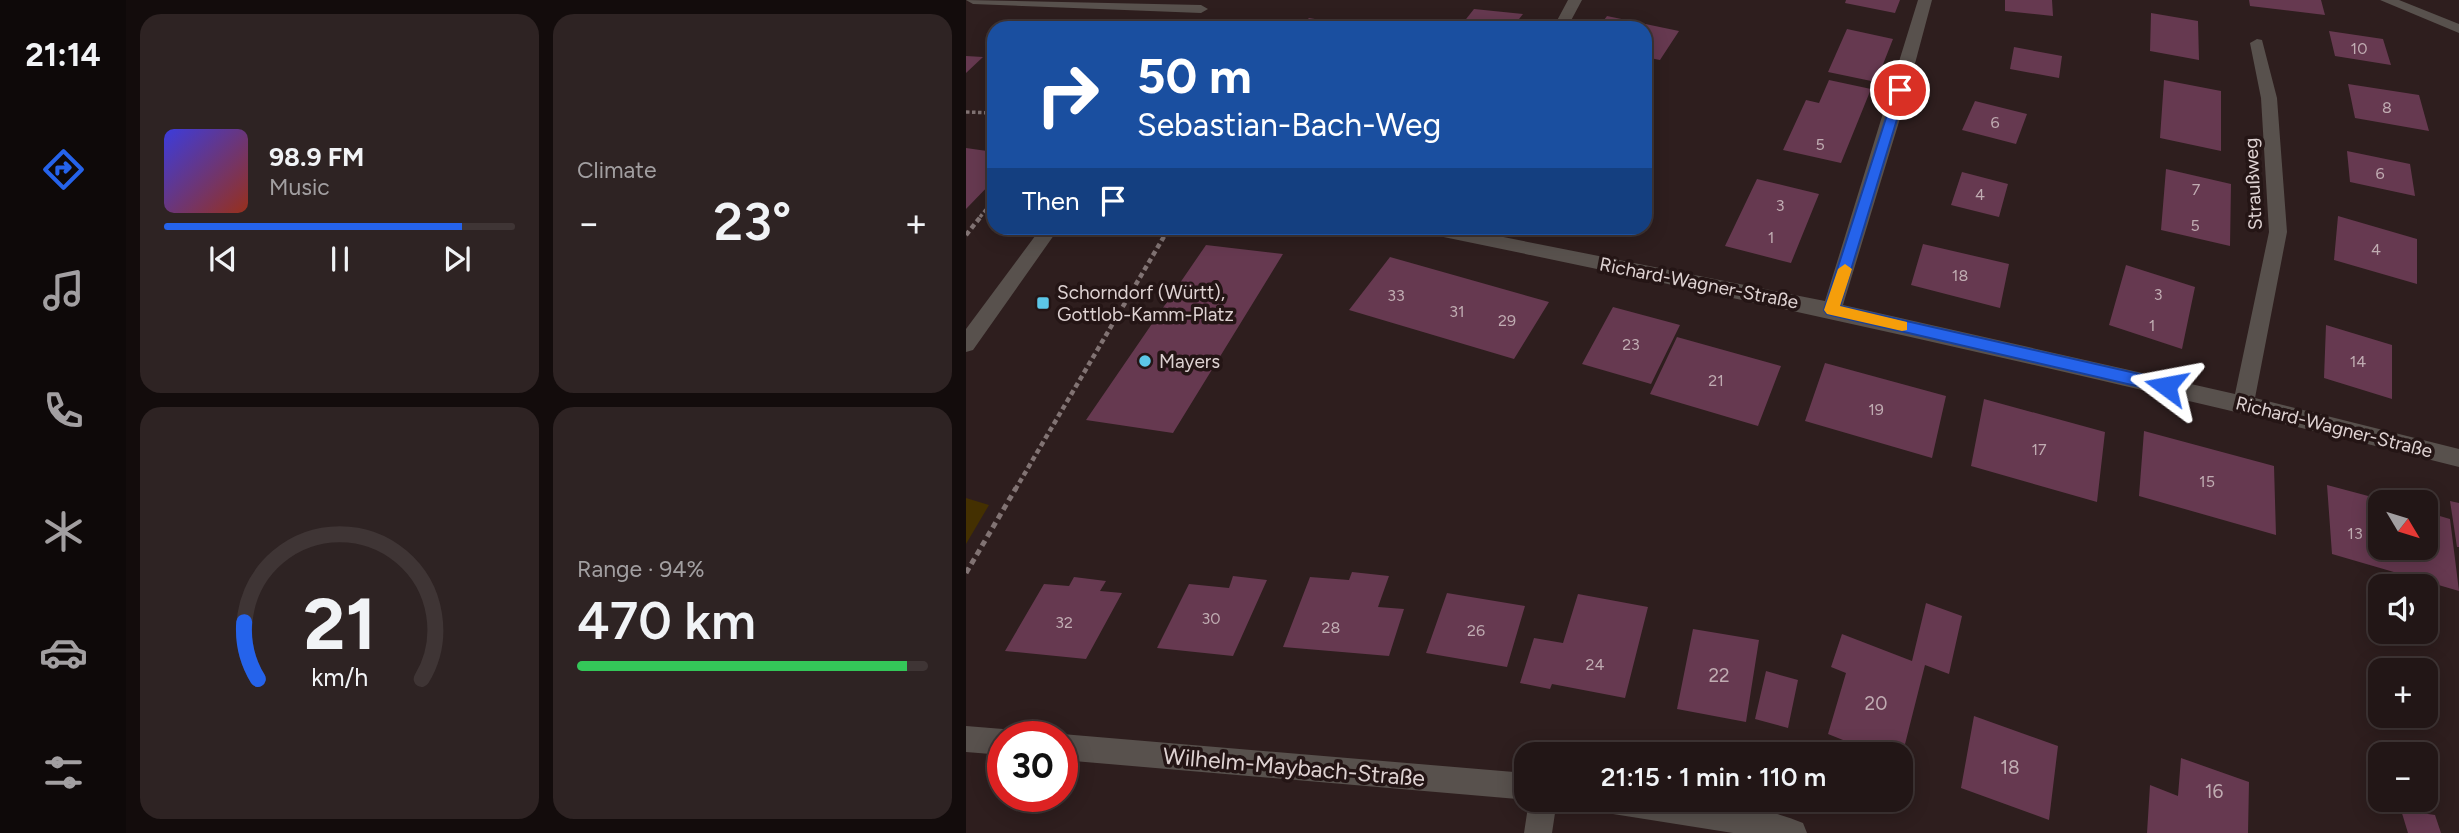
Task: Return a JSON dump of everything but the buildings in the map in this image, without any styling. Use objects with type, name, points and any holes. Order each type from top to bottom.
[{"type":"street","points":[[973,0],[1204,4]]},
{"type":"street","points":[[1564,21],[1575,0]]},
{"type":"street","points":[[1832,310],[1895,112],[1925,0]]},
{"type":"street","points":[[2387,0],[2459,29]]},
{"type":"street","points":[[1193,21],[1204,4]]},
{"type":"street","name":"Straußweg","points":[[2243,404],[2278,232],[2269,98],[2257,43]]},
{"type":"street","points":[[967,340],[1045,235]]},
{"type":"street","name":"Richard-Wagner-Straße","points":[[1463,235],[1832,310],[2243,404],[2459,458]]},
{"type":"street","points":[[966,739],[987,741]]},
{"type":"street","name":"Wilhelm-Maybach-Straße","points":[[1078,748],[1514,786]]},
{"type":"street","points":[[1538,833],[1541,812]]},
{"type":"street","points":[[1688,812],[1776,826],[1793,833]]},
{"type":"path","points":[[966,112],[987,114]]},
{"type":"path","points":[[966,235],[987,209]]},
{"type":"path","points":[[966,573],[1165,235]]},
{"type":"shaded area","points":[[966,498],[989,505],[966,544]]},
{"type":"slow traffic","points":[[1845,269],[1832,310],[1902,326]]},
{"type":"place","name":"Schorndorf (Württ), Gottlob-Kamm-Platz","points":[[1043,303]]},
{"type":"place","name":"Mayers","points":[[1145,361]]},
{"type":"route","points":[[1900,90],[1832,310],[2166,386]]}]
